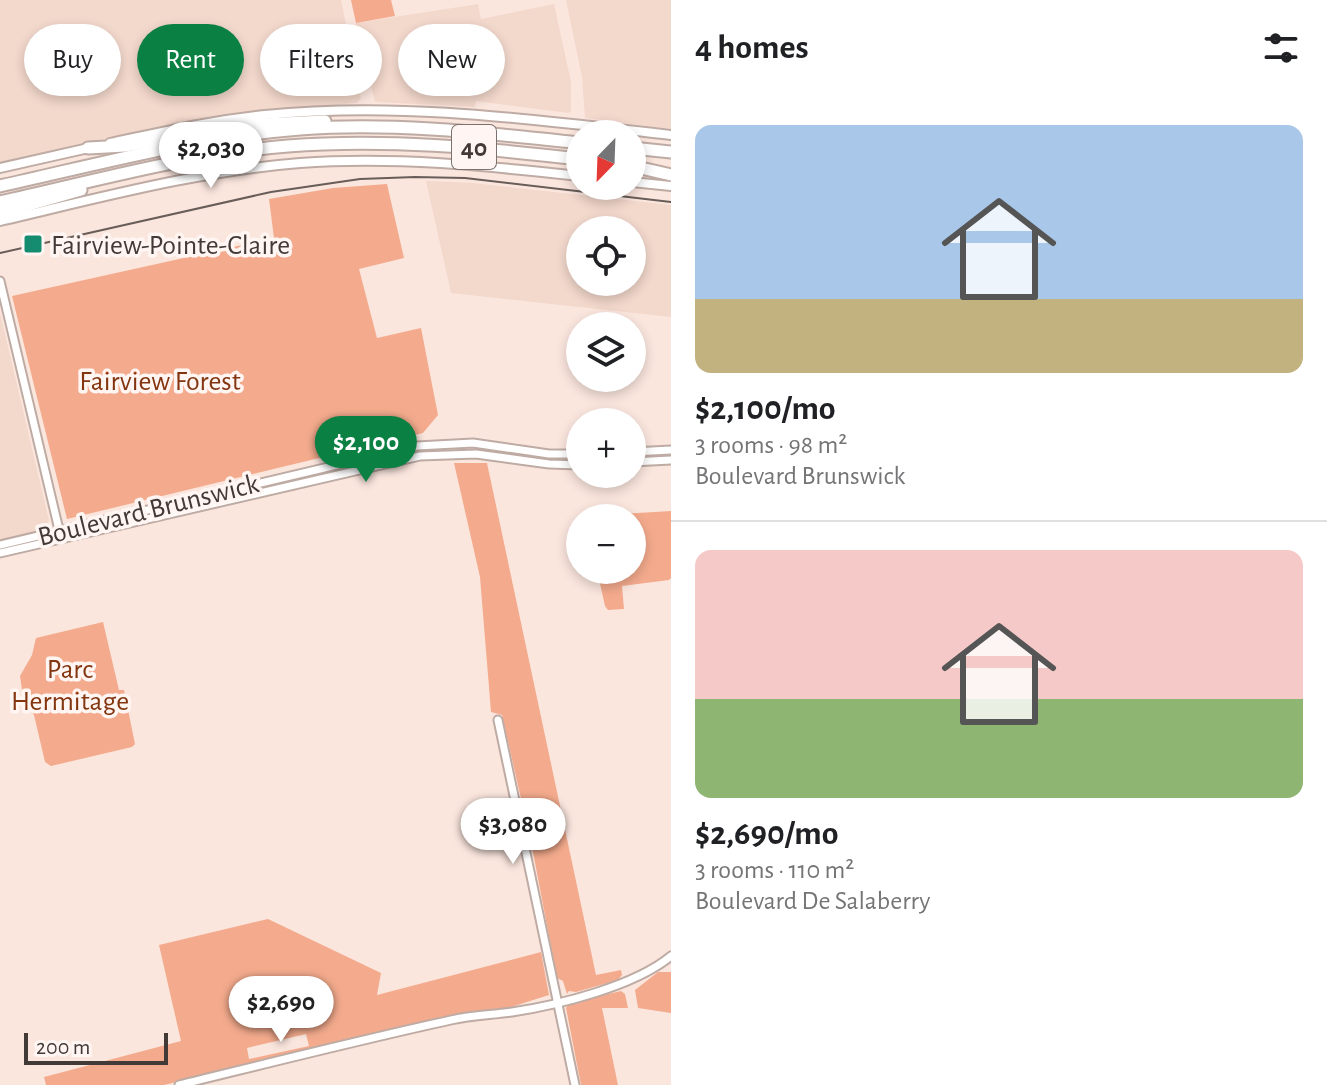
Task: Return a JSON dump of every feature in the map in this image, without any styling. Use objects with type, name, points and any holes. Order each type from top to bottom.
[{"type":"highway","points":[[88,148],[125,146],[268,122],[326,121],[405,127]]},
{"type":"highway","name":"40","points":[[0,186],[164,149],[231,137],[313,128],[405,127],[566,142]]},
{"type":"highway","name":"40","points":[[0,202],[241,152],[343,143],[445,145],[566,158]]},
{"type":"highway","points":[[646,149],[671,152]]},
{"type":"highway","points":[[646,166],[671,168]]},
{"type":"highway","points":[[646,169],[671,175]]},
{"type":"highway","points":[[0,213],[52,200],[135,172]]},
{"type":"main road","points":[[0,168],[218,121],[346,110],[460,113],[671,135]]},
{"type":"main road","points":[[0,221],[190,178],[300,163],[418,161],[566,175]]},
{"type":"main road","points":[[646,183],[671,186]]},
{"type":"street","points":[[0,281],[62,540]]},
{"type":"street","name":"Boulevard Brunswick","points":[[0,545],[423,445],[473,443],[566,454]]},
{"type":"street","points":[[646,451],[671,450]]},
{"type":"street","name":"Boulevard Brunswick","points":[[0,553],[420,456],[476,454],[566,465]]},
{"type":"street","points":[[646,461],[671,460]]},
{"type":"street","points":[[498,720],[575,1085]]},
{"type":"street","points":[[179,1085],[454,1019],[515,1011],[557,1001],[630,981],[671,956]]},
{"type":"shaded area","points":[[0,0],[341,0],[346,24],[260,24],[260,96],[360,96],[356,103],[212,116],[0,162]]},
{"type":"shaded area","points":[[566,0],[671,0],[671,129],[646,126],[646,120],[585,118],[582,77]]},
{"type":"shaded area","points":[[478,4],[481,19],[554,4],[571,82],[571,111],[476,101],[475,107],[375,102],[374,96],[382,96],[382,24],[356,23]]},
{"type":"shaded area","points":[[426,181],[566,193],[566,200],[626,200],[671,205],[671,317],[451,293]]},
{"type":"shaded area","points":[[0,313],[49,520],[36,532],[0,541]]},
{"type":"green space","points":[[351,0],[391,0],[395,16],[356,23]]},
{"type":"green space","name":"Fairview Forest","points":[[387,184],[404,258],[359,269],[377,338],[421,328],[438,415],[423,433],[67,519],[12,296],[274,238],[269,199],[333,188]]},
{"type":"green space","points":[[454,463],[487,463],[596,975],[621,970],[618,980],[567,994],[563,981],[557,978],[502,715],[491,712],[480,577]]},
{"type":"green space","points":[[671,511],[669,580],[646,583],[646,512]]},
{"type":"green space","points":[[600,584],[638,584],[622,586],[624,609],[608,610]]},
{"type":"green space","name":"Parc Hermitage","points":[[103,622],[119,690],[124,690],[135,744],[51,766],[45,762],[34,715],[23,697],[20,676],[32,655],[36,638]]},
{"type":"green space","points":[[268,919],[381,973],[377,995],[541,952],[549,995],[505,1009],[470,1012],[164,1085],[46,1085],[44,1077],[181,1041],[159,945]],"holes":[[[306,1034],[309,1046],[249,1059],[247,1048]]]},
{"type":"green space","points":[[658,972],[671,972],[671,1013],[638,1008],[635,990]]},
{"type":"green space","points":[[621,991],[625,994],[628,1008],[602,1008],[618,1085],[581,1085],[566,1008],[569,1003]]},
{"type":"tram line","points":[[0,253],[271,192],[360,179],[465,178],[671,202]]},
{"type":"place","name":"Fairview-Pointe-Claire","points":[[33,244]]}]
